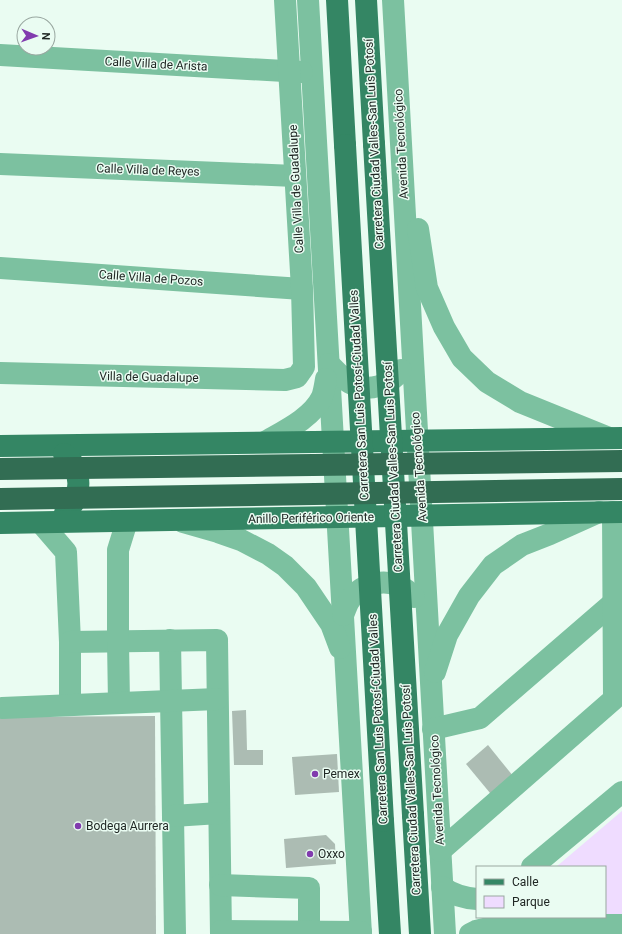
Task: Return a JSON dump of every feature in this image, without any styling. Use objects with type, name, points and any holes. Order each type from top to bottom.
[{"type":"highway","points":[[0,469],[622,461]]},
{"type":"highway","name":"Anillo Periférico Oriente","points":[[0,499],[622,489]]},
{"type":"main road","name":"Carretera San Luis Potosí-Ciudad Valles","points":[[337,0],[390,934]]},
{"type":"main road","name":"Carretera Ciudad Valles-San Luis Potosí","points":[[366,0],[420,934]]},
{"type":"main road","points":[[0,446],[616,438]]},
{"type":"main road","points":[[38,446],[49,447],[59,451],[68,458],[75,467],[79,489],[76,500],[61,517],[40,523]]},
{"type":"main road","name":"Anillo Periférico Oriente","points":[[0,523],[612,512]]},
{"type":"street","name":"Calle Villa de Guadalupe","points":[[285,0],[302,289],[304,367],[297,377]]},
{"type":"street","points":[[70,642],[217,640],[221,933],[361,933],[308,0]]},
{"type":"street","name":"Avenida Tecnológico","points":[[393,0],[445,934]]},
{"type":"street","name":"Calle Villa de Arista","points":[[0,55],[312,72]]},
{"type":"street","points":[[401,146],[414,205],[427,288],[444,327],[462,358],[488,382],[520,402],[616,438]]},
{"type":"street","name":"Calle Villa de Reyes","points":[[0,164],[296,176]]},
{"type":"street","name":"Calle Villa de Pozos","points":[[0,268],[302,289]]},
{"type":"street","points":[[329,364],[350,383],[362,387],[375,387],[387,384],[397,376],[412,352]]},
{"type":"street","points":[[266,442],[296,424],[317,405],[322,397],[329,364]]},
{"type":"street","name":"Villa de Guadalupe","points":[[0,373],[285,380],[297,377]]},
{"type":"street","points":[[431,687],[446,635],[468,596],[493,565],[522,545],[612,512],[614,699],[440,851]]},
{"type":"street","points":[[176,520],[241,540],[268,554],[285,566],[306,587],[331,624],[346,662]]},
{"type":"street","points":[[120,703],[118,550],[127,521]]},
{"type":"street","points":[[40,523],[66,552],[70,642],[70,705]]},
{"type":"street","points":[[343,615],[348,602],[357,592],[368,585],[382,582],[395,584],[407,590],[427,612]]},
{"type":"street","points":[[434,729],[480,718],[613,603]]},
{"type":"street","points":[[170,640],[175,934]]},
{"type":"street","points":[[2,708],[218,699]]},
{"type":"street","points":[[533,866],[622,792]]},
{"type":"street","points":[[173,816],[219,813]]},
{"type":"street","points":[[220,885],[309,888],[309,932]]},
{"type":"street","points":[[442,888],[452,894],[473,899],[470,934]]},
{"type":"street","points":[[470,934],[498,921],[622,925]]},
{"type":"green space","points":[[622,811],[622,920],[606,917],[606,866],[557,866]]},
{"type":"building","points":[[246,710],[247,750],[263,750],[263,765],[234,765],[232,711]]},
{"type":"building","name":"Bodega Aurrera","points":[[155,716],[156,934],[0,934],[0,717]]},
{"type":"building","points":[[488,745],[517,781],[495,799],[466,764]]},
{"type":"building","name":"Pemex","points":[[337,754],[339,792],[295,795],[292,757]]},
{"type":"building","name":"Oxxo","points":[[326,835],[335,844],[336,864],[286,868],[284,839]]},
{"type":"place","name":"Pemex","points":[[315,774]]},
{"type":"place","name":"Bodega Aurrera","points":[[78,826]]},
{"type":"place","name":"Oxxo","points":[[310,854]]}]
